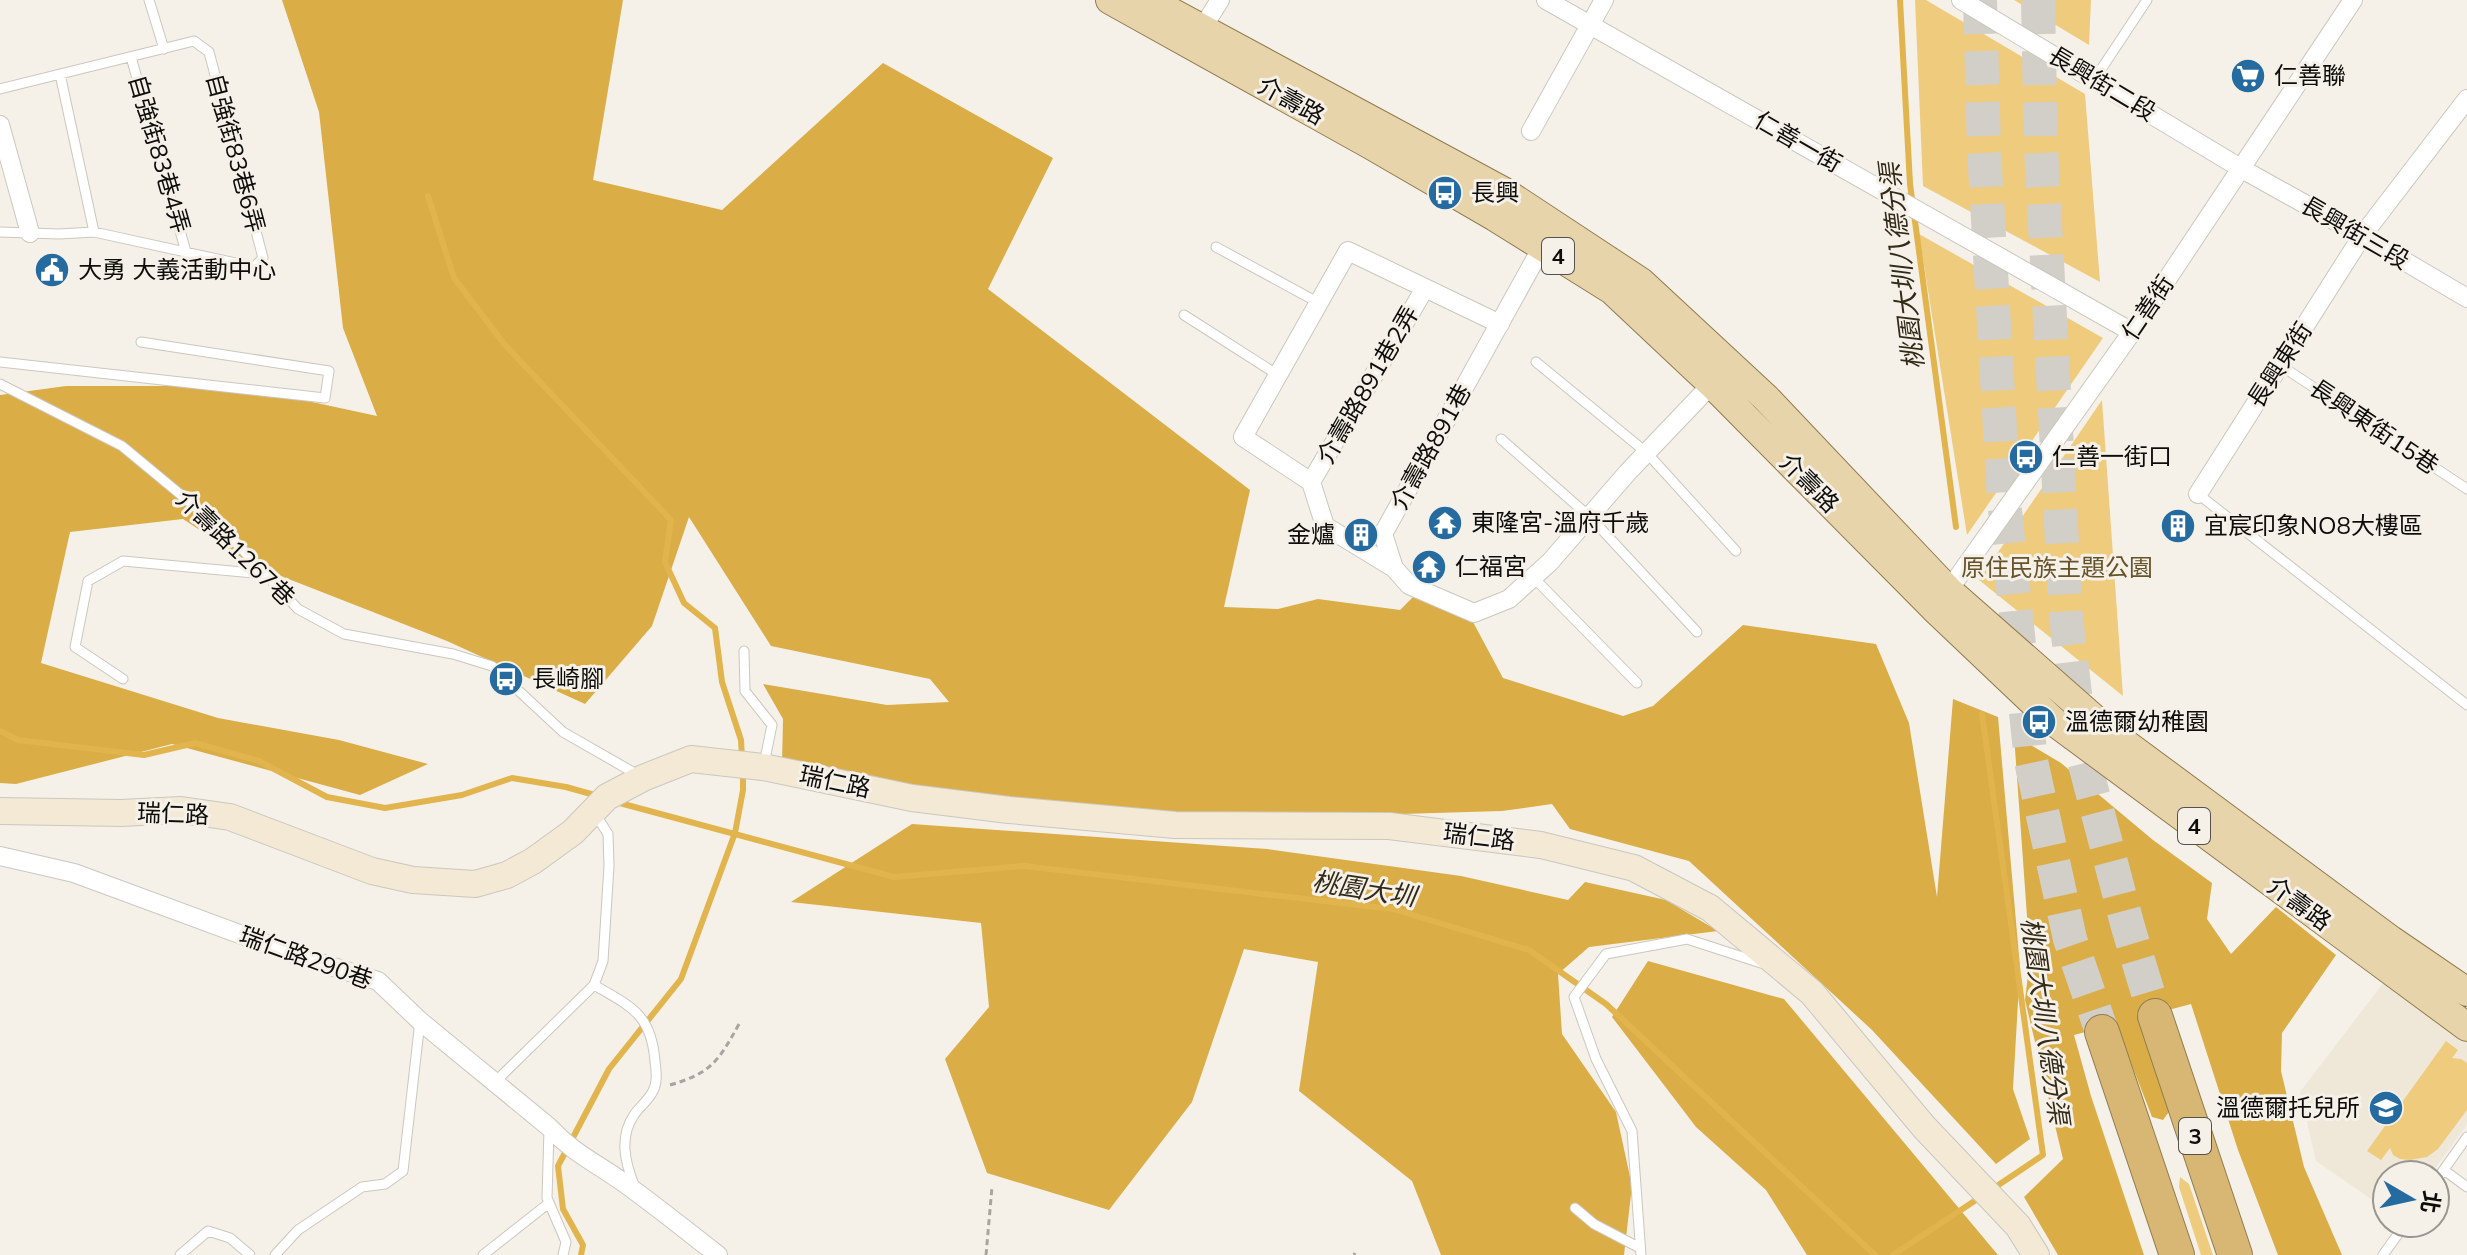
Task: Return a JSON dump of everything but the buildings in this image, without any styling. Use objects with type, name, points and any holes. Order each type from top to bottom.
[{"type":"highway","name":"3","points":[[2155,1016],[2235,1255]]},
{"type":"highway","name":"3","points":[[2102,1032],[2177,1255]]},
{"type":"highway","points":[[2143,1152],[2196,1139]]},
{"type":"main road","name":"介壽路","points":[[1110,0],[1197,37],[1503,191],[1641,282],[1766,398],[1941,600],[2053,721],[2467,1027]]},
{"type":"main road","name":"介壽路","points":[[1149,0],[1197,37],[1612,290],[1941,600],[2107,730],[2391,940],[2467,992]]},
{"type":"street","points":[[1197,37],[1220,0]]},
{"type":"street","name":"仁善一街","points":[[1546,0],[2132,332]]},
{"type":"street","points":[[1531,131],[1604,0]]},
{"type":"street","name":"長興街二段","points":[[1961,0],[2242,169]]},
{"type":"street","name":"仁善街","points":[[1941,600],[2132,332],[2353,0]]},
{"type":"street","name":"長興東街","points":[[2198,494],[2362,236],[2467,99]]},
{"type":"street","points":[[0,125],[30,233]]},
{"type":"street","name":"長興街三段","points":[[2242,169],[2467,298]]},
{"type":"street","name":"介壽路891巷","points":[[1394,568],[1383,534],[1542,247]]},
{"type":"street","name":"介壽路891巷2弄","points":[[1311,482],[1425,288],[1348,251],[1243,437],[1311,482],[1325,526],[1394,568]]},
{"type":"street","points":[[1425,288],[1500,324]]},
{"type":"street","points":[[1394,568],[1409,585],[1474,613],[1509,599],[1550,562],[1712,384]]},
{"type":"street","name":"瑞仁路","points":[[0,811],[121,813],[181,810],[230,817],[372,871],[413,880],[475,884],[507,875],[533,861],[594,812],[607,797],[643,778],[691,759],[763,767],[912,798],[1009,810],[1175,825],[1389,826],[1541,845],[1634,868],[1710,908],[1812,993],[1924,1127],[2018,1226],[2036,1255]]},
{"type":"street","name":"瑞仁路290巷","points":[[0,856],[74,873],[302,957],[378,981],[420,1021],[549,1127],[564,1143],[636,1192]]},
{"type":"street","points":[[636,1192],[718,1255]]},
{"type":"lane","points":[[0,89],[164,49],[149,0]]},
{"type":"lane","points":[[2094,80],[2147,0]]},
{"type":"lane","name":"自強街83巷6弄","points":[[164,49],[194,41],[209,52],[263,258],[254,267],[186,252]]},
{"type":"lane","name":"自強街83巷4弄","points":[[131,57],[186,252]]},
{"type":"lane","points":[[60,74],[94,232]]},
{"type":"lane","points":[[0,232],[94,232],[186,252]]},
{"type":"lane","points":[[1216,247],[1319,303]]},
{"type":"lane","points":[[1184,315],[1278,375]]},
{"type":"lane","points":[[0,362],[325,398],[329,371],[141,342]]},
{"type":"lane","points":[[1536,362],[1647,453],[1736,551]]},
{"type":"lane","name":"長興東街15巷","points":[[2280,365],[2467,489]]},
{"type":"lane","name":"介壽路1267巷","points":[[0,384],[122,446],[227,533],[298,609],[344,634],[453,654],[492,666],[563,732],[643,778]]},
{"type":"lane","points":[[1501,439],[1590,517],[1697,632]]},
{"type":"lane","points":[[2198,494],[2467,705]]},
{"type":"lane","points":[[123,679],[75,647],[88,581],[123,561],[265,574]]},
{"type":"lane","points":[[1533,577],[1637,683]]},
{"type":"lane","points":[[744,651],[745,691],[772,725],[763,767]]},
{"type":"lane","points":[[495,1082],[594,985],[603,961],[608,834],[594,812]]},
{"type":"lane","points":[[1641,1251],[1632,1131],[1596,1059],[1574,997],[1606,954],[1687,939],[1784,970]]},
{"type":"lane","points":[[594,985],[641,1015],[653,1038],[654,1089],[634,1114],[624,1139],[627,1166],[636,1192]]},
{"type":"lane","points":[[275,1255],[298,1230],[362,1187],[385,1184],[403,1171],[420,1021]]},
{"type":"lane","points":[[549,1127],[547,1198],[566,1242],[563,1255]]},
{"type":"lane","points":[[2451,1160],[2467,1137]]},
{"type":"lane","points":[[483,1255],[549,1203]]},
{"type":"lane","points":[[1575,1208],[1594,1224],[1641,1251]]},
{"type":"lane","points":[[180,1255],[208,1231],[230,1238],[250,1255]]},
{"type":"path","points":[[654,1089],[689,1079],[718,1060],[739,1024]]},
{"type":"path","points":[[986,1255],[992,1187]]},
{"type":"shaded area","points":[[282,0],[623,0],[593,180],[722,210],[883,63],[1053,158],[988,289],[1250,490],[1224,607],[1278,609],[1318,599],[1400,610],[1414,596],[1473,622],[1503,678],[1623,716],[1653,706],[1743,625],[1876,644],[1909,723],[1937,897],[1953,699],[1998,717],[2020,967],[2013,1089],[2030,1139],[1996,1164],[1872,1030],[1689,861],[1570,829],[1552,804],[1502,811],[1334,816],[1106,813],[782,763],[783,719],[763,684],[887,705],[949,702],[930,679],[771,646],[689,517],[652,626],[585,704],[447,641],[253,565],[183,519],[70,532],[41,663],[218,718],[339,740],[428,764],[360,795],[172,744],[16,784],[0,783],[0,395],[66,386],[238,386],[377,416],[343,328],[319,112]]},
{"type":"shaded area","points":[[2014,735],[2061,763],[2153,840],[2212,883],[2207,919],[2231,954],[2276,907],[2336,955],[2282,1033],[2281,1071],[2304,1167],[2342,1255],[2278,1255],[2238,1150],[2191,1004],[2146,1016],[2171,1109],[2163,1120],[2152,1117],[2116,1024],[2074,1035],[2144,1255],[2058,1255],[2024,1197],[2063,1159],[2025,1000],[2030,958]]},
{"type":"shaded area","points":[[912,824],[1267,849],[1461,876],[1568,900],[1585,882],[1666,900],[1718,931],[1589,947],[1558,974],[1562,1034],[1616,1112],[1632,1186],[1624,1255],[1441,1255],[1412,1181],[1299,1091],[1318,962],[1244,949],[1192,1102],[1109,1210],[987,1173],[945,1059],[989,1007],[981,923],[791,902]]},
{"type":"shaded area","points":[[1648,961],[1784,999],[1998,1255],[1807,1255],[1766,1190],[1696,1127],[1612,1017]]},
{"type":"shaded area","name":"溫德爾托兒所","points":[[2387,978],[2467,1038],[2467,1125],[2442,1159],[2371,1159],[2371,1199],[2316,1161],[2300,1092]]},
{"type":"green space","points":[[1915,0],[1926,0],[2085,94],[2100,282],[1923,186]]},
{"type":"green space","points":[[2014,0],[2091,0],[2089,45]]},
{"type":"green space","points":[[1919,234],[2103,338],[1967,535]]},
{"type":"green space","name":"原住民族主題公園","points":[[2102,400],[2123,696],[1979,580]]},
{"type":"green space","points":[[2446,1041],[2458,1050],[2452,1058],[2467,1063],[2467,1110],[2438,1149],[2427,1157],[2416,1159],[2400,1159],[2393,1155],[2390,1148],[2382,1159],[2367,1151]]},
{"type":"green space","points":[[2180,1177],[2189,1184],[2213,1255],[2201,1255],[2179,1187]]},
{"type":"waterway","name":"桃園大圳八德分渠","points":[[1900,0],[1910,184],[1956,527]]},
{"type":"waterway","points":[[428,196],[454,278],[505,345],[671,520],[665,562],[684,603],[715,628],[722,682],[741,740],[742,758]]},
{"type":"waterway","name":"桃園大圳八德分渠","points":[[1982,714],[2043,1155],[1991,1190]]},
{"type":"waterway","points":[[0,731],[18,740],[144,755],[195,743],[259,761],[327,797],[385,808],[462,795],[512,778],[598,796]]},
{"type":"waterway","points":[[581,1255],[583,1245],[563,1209],[558,1166],[609,1069],[681,979],[735,833],[743,773]]},
{"type":"waterway","name":"桃園大圳","points":[[616,802],[894,877],[1024,866],[1393,909],[1529,950],[1606,1004],[1875,1255]]},
{"type":"waterway","name":"桃園大圳八德分渠","points":[[1893,1255],[1982,1196]]},
{"type":"tunnel","points":[[1980,0],[1984,149],[2004,500],[2031,761],[2070,939],[2102,1032]]},
{"type":"tunnel","points":[[2038,0],[2041,149],[2066,618],[2082,753],[2155,1016]]},
{"type":"place","name":"仁善聯","points":[[2248,76]]},
{"type":"place","name":"長興","points":[[1445,193]]},
{"type":"place","name":"大勇 大義活動中心","points":[[52,270]]},
{"type":"place","name":"仁善一街口","points":[[2026,457]]},
{"type":"place","name":"東隆宮-溫府千歲","points":[[1445,523]]},
{"type":"place","name":"宜宸印象NO8大樓區","points":[[2178,526]]},
{"type":"place","name":"金爐","points":[[1361,535]]},
{"type":"place","name":"仁福宮","points":[[1429,567]]},
{"type":"place","name":"長崎腳","points":[[506,679]]},
{"type":"place","name":"溫德爾幼稚園","points":[[2039,722]]},
{"type":"place","name":"溫德爾托兒所","points":[[2386,1108]]}]
